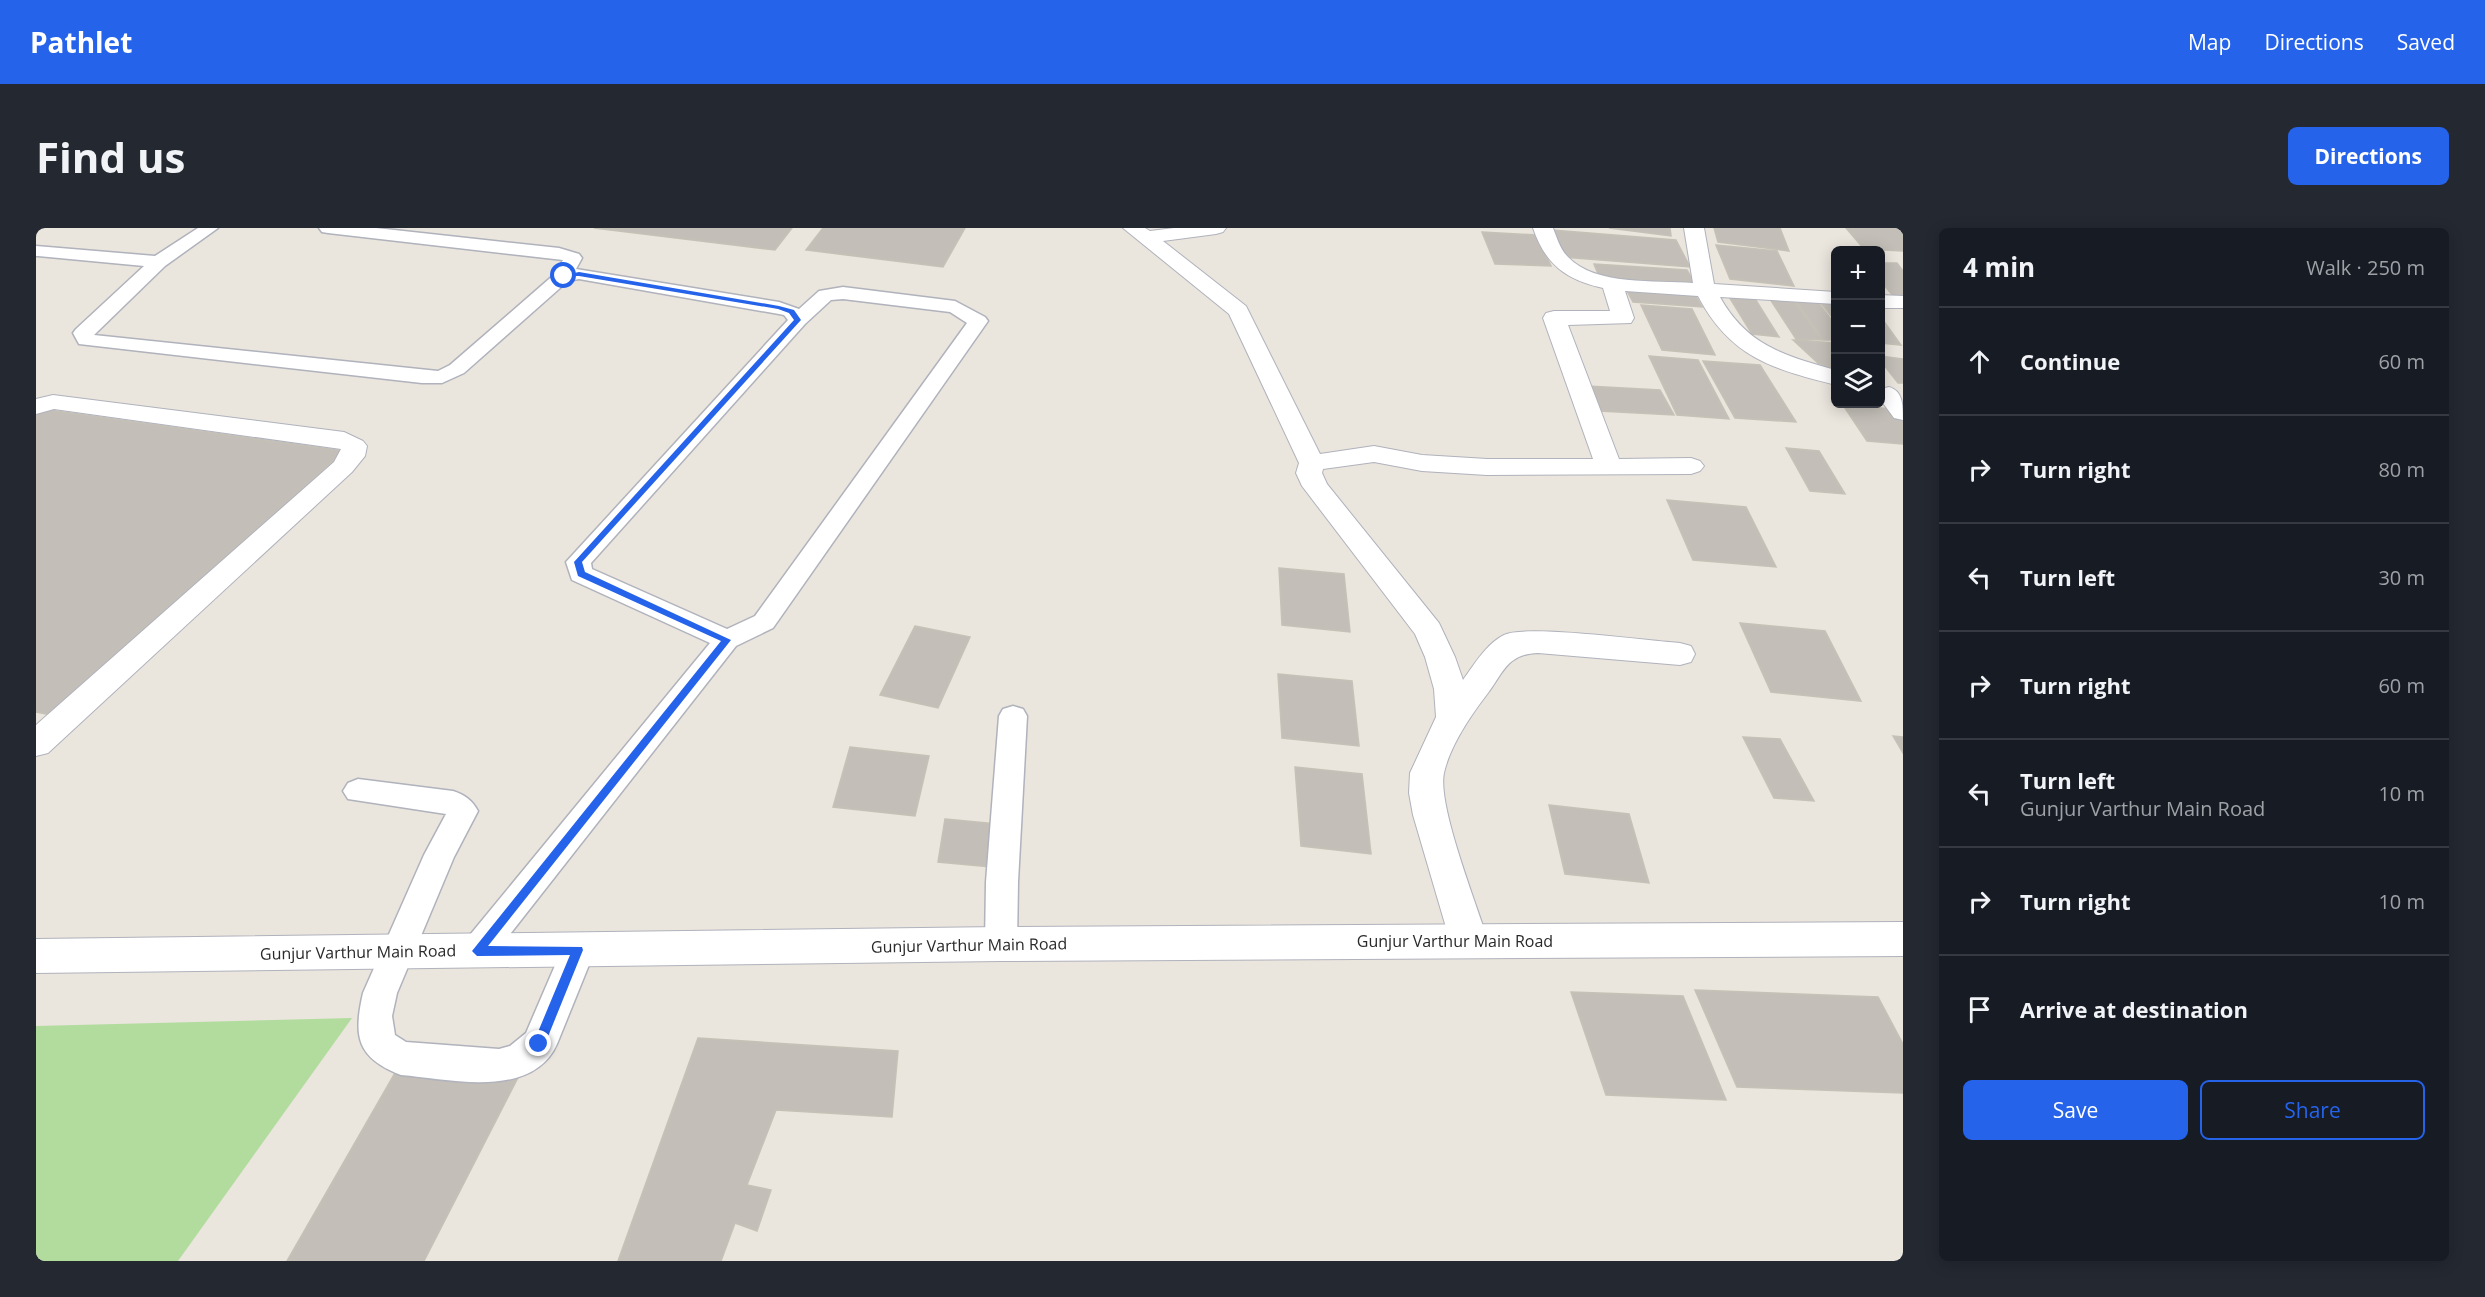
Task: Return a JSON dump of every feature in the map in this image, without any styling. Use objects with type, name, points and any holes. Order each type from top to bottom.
[{"type":"street","points":[[1139,233],[1216,228]]},
{"type":"street","points":[[1543,228],[1547,243],[1567,270],[1588,280],[1612,284],[1831,298]]},
{"type":"street","points":[[1694,228],[1706,290],[1730,332],[1750,348],[1784,362],[1831,376]]},
{"type":"street","points":[[1139,233],[1238,310],[1312,463],[1309,473],[1315,486],[1428,630],[1440,657],[1450,689],[1452,717]]},
{"type":"street","points":[[1609,466],[1554,318],[1623,318],[1612,284]]},
{"type":"street","points":[[1885,301],[1903,302]]},
{"type":"street","points":[[36,407],[53,402],[99,407],[344,440],[354,446],[352,456],[343,466],[36,744]]},
{"type":"street","points":[[1312,463],[1374,454],[1422,463],[1487,467],[1691,466]]},
{"type":"street","points":[[1469,941],[1430,815],[1426,793],[1427,773],[1452,717],[1499,655],[1514,644],[1538,642],[1680,654]]},
{"type":"street","name":"Gunjur Varthur Main Road","points":[[36,956],[1001,944],[1903,939]]},
{"type":"lane","points":[[209,228],[159,262],[83,333],[86,340],[422,377],[442,376],[457,369],[564,276],[573,258],[559,253],[328,228]]},
{"type":"lane","points":[[38,251],[159,262]]},
{"type":"lane","points":[[564,276],[579,274],[779,308],[791,311],[798,320]]},
{"type":"lane","points":[[477,951],[727,640],[764,622],[978,321],[955,307],[843,293],[826,295],[798,320],[578,562],[581,574],[727,640]]},
{"type":"lane","points":[[1001,944],[1002,882],[1014,716]]},
{"type":"lane","points":[[358,791],[453,803],[463,811],[439,855],[380,993],[375,1016],[379,1044],[401,1059],[499,1066],[520,1060],[539,1044],[578,950]]},
{"type":"green space","points":[[352,1018],[178,1261],[36,1261],[36,1026]]},
{"type":"building","points":[[594,228],[792,228],[775,250]]},
{"type":"building","points":[[823,228],[965,228],[943,267],[806,250]]},
{"type":"building","points":[[1609,228],[1670,228],[1671,236]]},
{"type":"building","points":[[1714,228],[1780,228],[1789,251],[1718,242]]},
{"type":"building","points":[[1846,228],[1903,228],[1903,251],[1885,250],[1885,246],[1861,246]]},
{"type":"building","points":[[1552,230],[1676,240],[1690,267],[1562,257]]},
{"type":"building","points":[[1482,232],[1536,235],[1551,266],[1495,264]]},
{"type":"building","points":[[1716,245],[1777,251],[1794,286],[1730,279]]},
{"type":"building","points":[[1885,263],[1897,263],[1903,271],[1903,297],[1893,296],[1885,286]]},
{"type":"building","points":[[1594,264],[1687,270],[1697,287],[1601,281]]},
{"type":"building","points":[[1626,289],[1694,293],[1702,307],[1633,302]]},
{"type":"building","points":[[1728,295],[1754,297],[1779,337],[1752,334]]},
{"type":"building","points":[[1770,299],[1794,301],[1822,340],[1796,339]]},
{"type":"building","points":[[1796,301],[1818,302],[1831,319],[1831,340],[1823,340]]},
{"type":"building","points":[[1821,303],[1831,304],[1831,316]]},
{"type":"building","points":[[1641,305],[1692,309],[1715,355],[1662,350]]},
{"type":"building","points":[[1885,323],[1901,345],[1885,343]]},
{"type":"building","points":[[1793,340],[1831,343],[1831,367],[1818,363]]},
{"type":"building","points":[[1649,356],[1698,360],[1729,419],[1677,415]]},
{"type":"building","points":[[1885,357],[1903,359],[1903,383],[1898,383],[1885,366]]},
{"type":"building","points":[[1703,361],[1760,365],[1796,422],[1735,418]]},
{"type":"building","points":[[1587,386],[1660,390],[1674,415],[1599,411]]},
{"type":"building","points":[[1845,408],[1894,409],[1903,422],[1903,444],[1867,441]]},
{"type":"building","points":[[42,409],[344,451],[51,715],[36,712],[36,413]]},
{"type":"building","points":[[1786,448],[1819,451],[1845,494],[1810,491]]},
{"type":"building","points":[[1667,500],[1746,507],[1776,567],[1693,560]]},
{"type":"building","points":[[1279,568],[1344,574],[1350,632],[1282,625]]},
{"type":"building","points":[[1740,623],[1825,631],[1861,701],[1771,692]]},
{"type":"building","points":[[915,626],[970,637],[938,708],[880,695]]},
{"type":"building","points":[[1278,674],[1352,681],[1359,746],[1282,738]]},
{"type":"building","points":[[1893,736],[1903,737],[1903,753]]},
{"type":"building","points":[[1743,737],[1780,739],[1814,801],[1774,798]]},
{"type":"building","points":[[850,747],[929,756],[915,816],[833,807]]},
{"type":"building","points":[[1295,767],[1362,774],[1371,854],[1301,846]]},
{"type":"building","points":[[1549,805],[1629,814],[1649,883],[1565,874]]},
{"type":"building","points":[[945,819],[997,824],[991,867],[938,862]]},
{"type":"building","points":[[1695,990],[1878,997],[1903,1044],[1903,1093],[1737,1087]]},
{"type":"building","points":[[1571,992],[1683,996],[1726,1100],[1606,1095]]},
{"type":"building","points":[[698,1038],[898,1051],[892,1117],[776,1110],[747,1185],[771,1190],[757,1231],[735,1223],[721,1261],[618,1261]]},
{"type":"building","points":[[407,1052],[528,1058],[424,1261],[287,1261]]},
{"type":"route","points":[[539,1044],[578,950],[477,951],[727,640],[581,574],[578,562],[798,320],[791,311],[779,308],[579,274],[564,276]]}]
